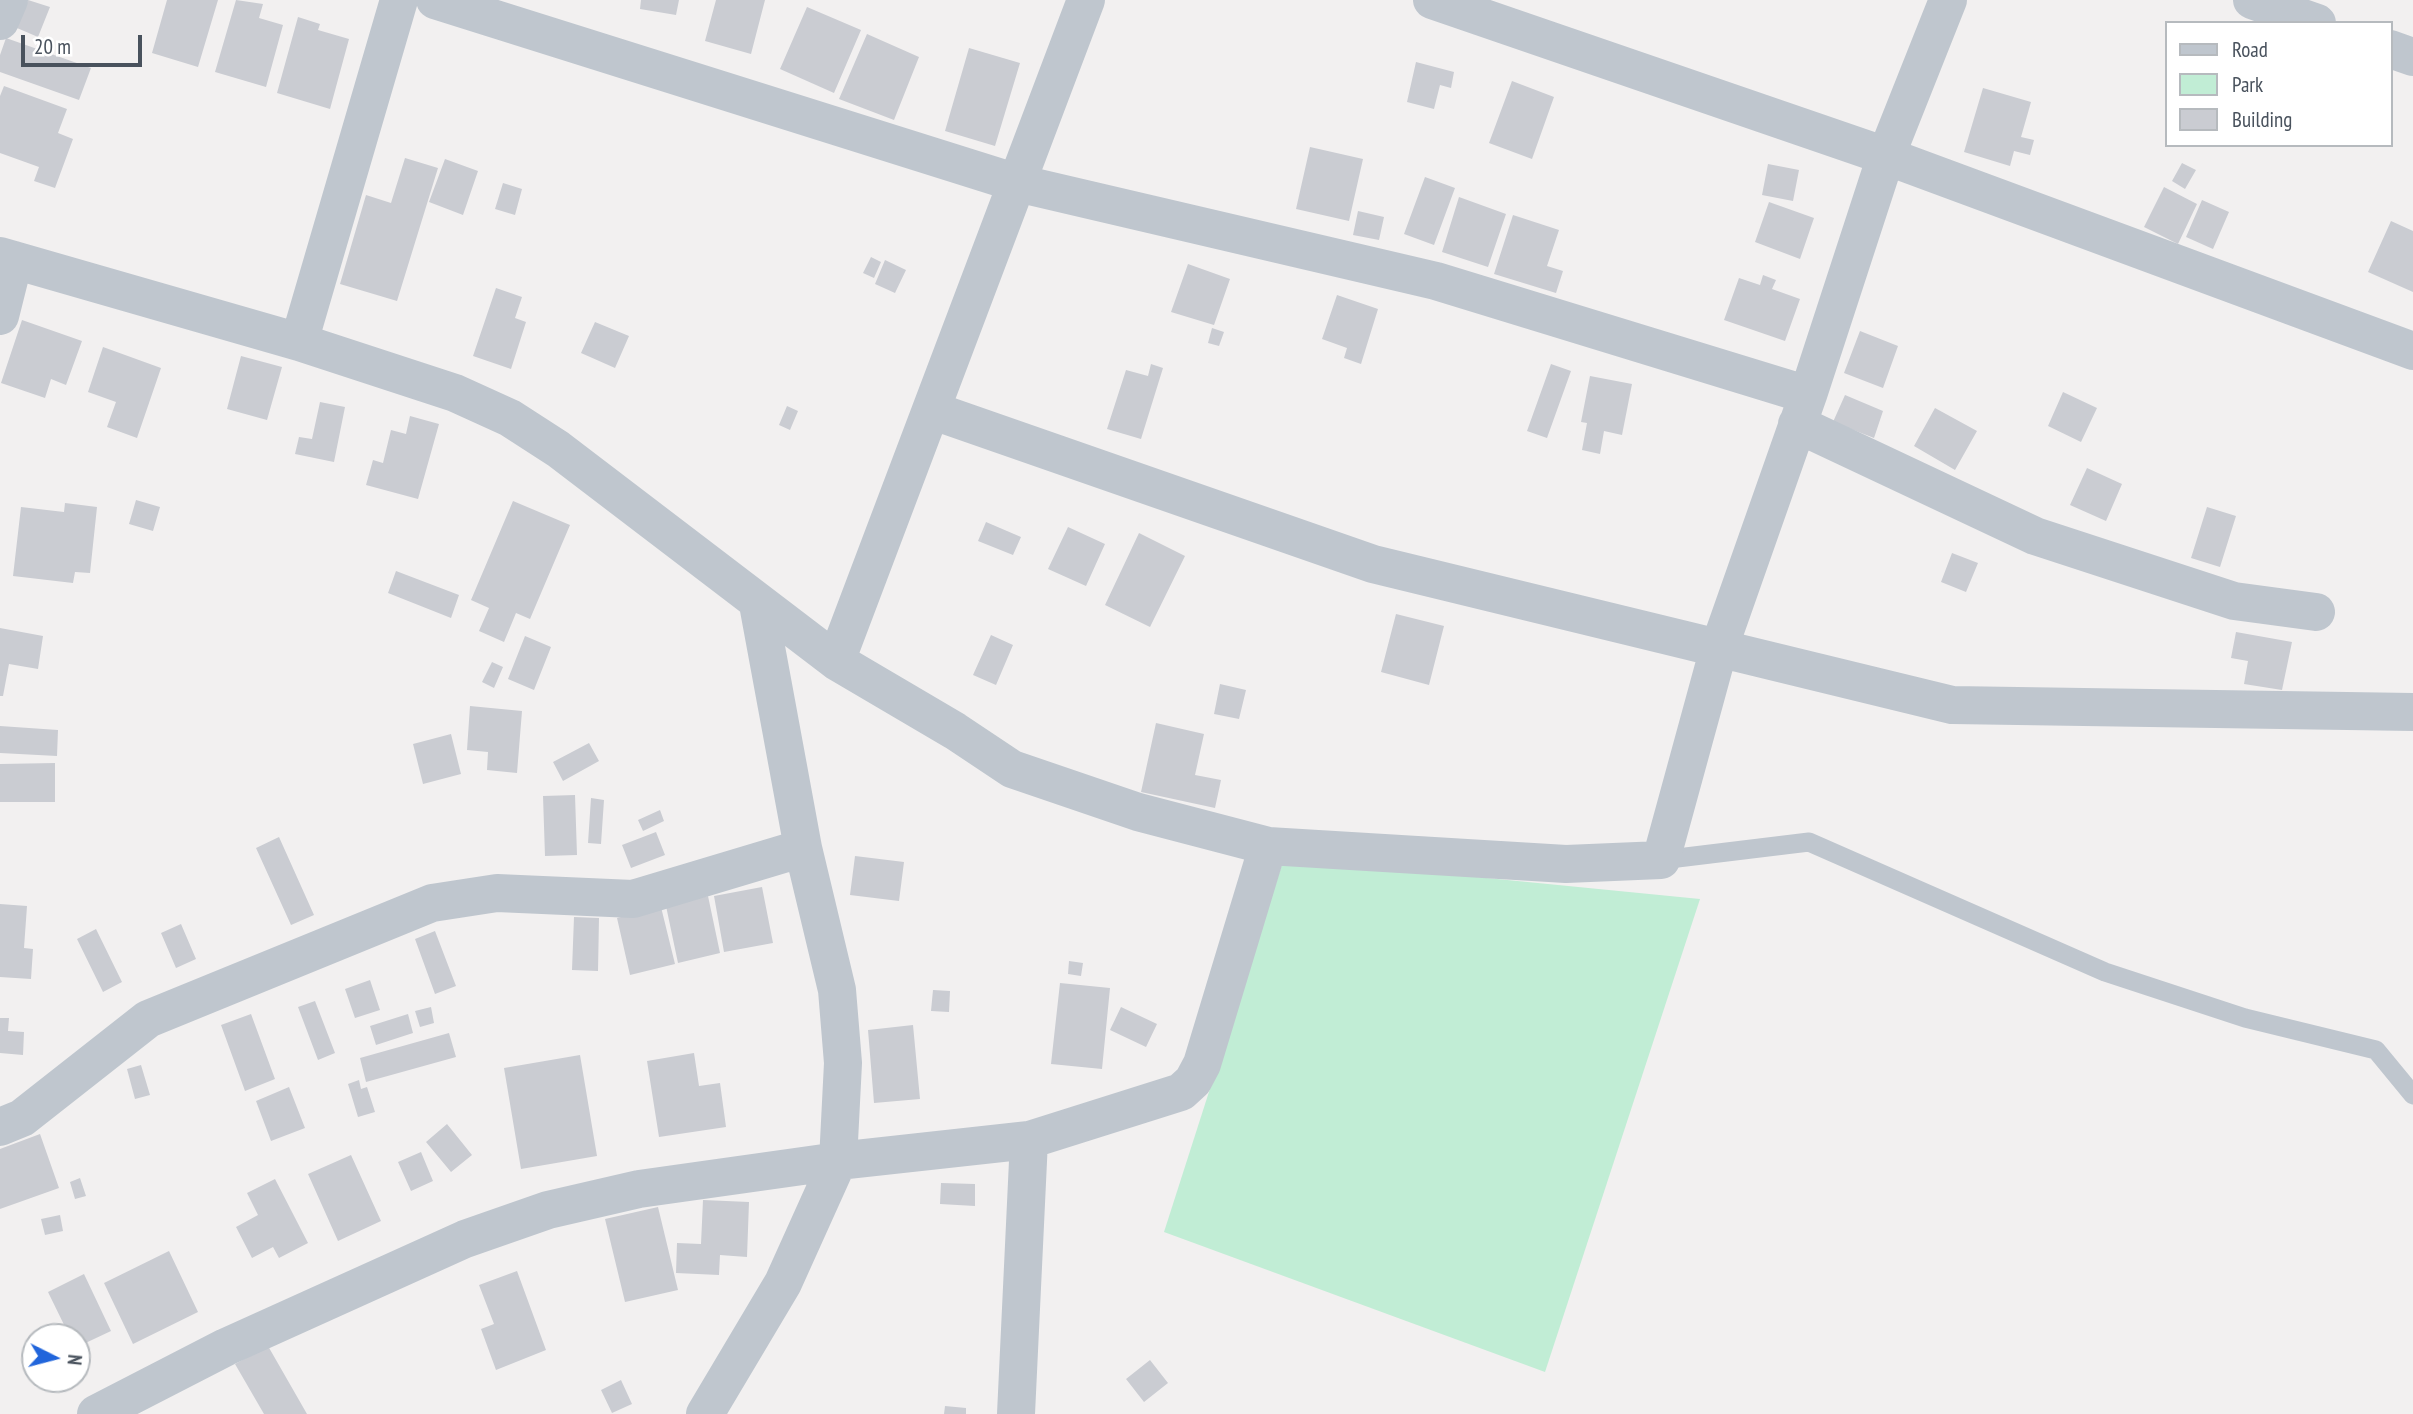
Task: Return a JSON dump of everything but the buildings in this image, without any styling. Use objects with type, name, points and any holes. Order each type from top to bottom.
[{"type":"street","points":[[0,21],[9,0]]},
{"type":"street","points":[[299,342],[399,0]]},
{"type":"street","points":[[435,0],[1017,183],[1436,281],[1803,410],[2035,536],[2234,601],[2316,612]]},
{"type":"street","points":[[836,661],[1086,0]]},
{"type":"street","points":[[1432,0],[1886,156],[2413,351]]},
{"type":"street","points":[[0,316],[7,258],[299,342],[455,393],[510,418],[558,449],[836,661],[1022,773],[1138,812],[1268,846],[1566,864],[1661,860],[1719,648],[1803,410],[1886,156],[1948,0]]},
{"type":"street","points":[[2252,0],[2311,21]]},
{"type":"street","points":[[2392,50],[2413,57]]},
{"type":"street","points":[[931,410],[1373,564],[1952,705],[2413,712]]},
{"type":"street","points":[[705,1414],[783,1283],[838,1161],[842,1063],[838,989],[803,848],[758,604]]},
{"type":"street","points":[[96,1414],[226,1347],[505,1224],[548,1210],[639,1189],[838,1161],[1029,1140],[1181,1092],[1192,1081],[1202,1064],[1268,846]]},
{"type":"street","points":[[0,1127],[22,1118],[148,1020],[432,903],[497,893],[633,899],[803,848]]},
{"type":"street","points":[[1016,1414],[1029,1140]]},
{"type":"lane","points":[[1661,860],[1809,842],[2105,972],[2245,1018],[2376,1050],[2413,1095]]},
{"type":"green space","points":[[1284,858],[1700,899],[1545,1372],[1164,1232]]}]
